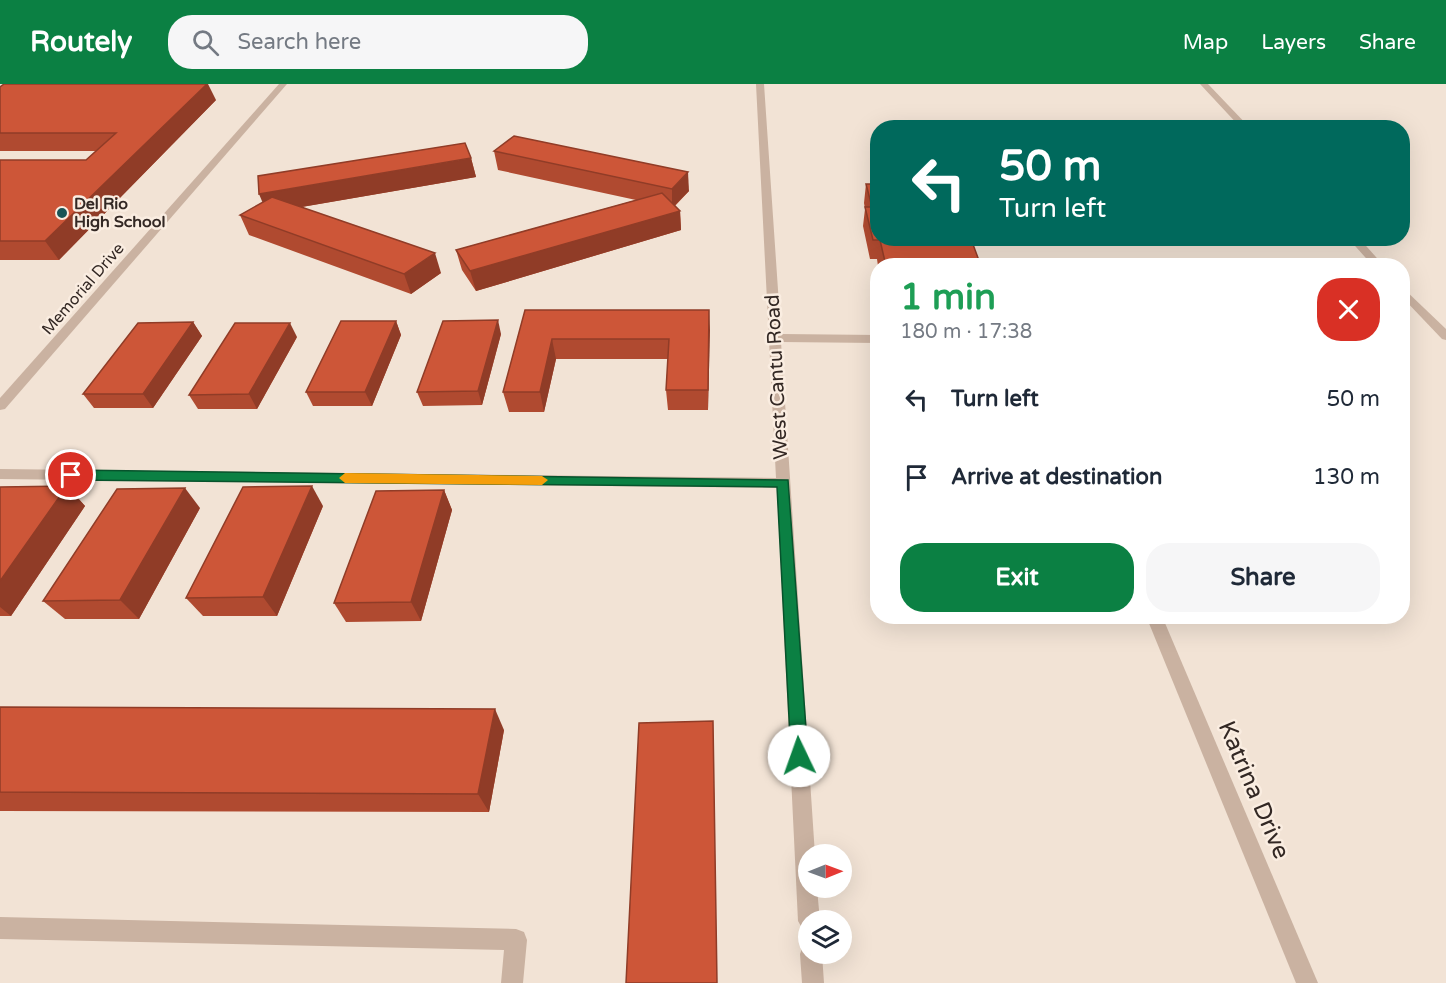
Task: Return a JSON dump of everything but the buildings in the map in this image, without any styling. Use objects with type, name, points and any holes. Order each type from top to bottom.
[{"type":"street","name":"Memorial Drive","points":[[0,406],[284,84]]},
{"type":"street","name":"West Cantu Road","points":[[760,84],[808,910]]},
{"type":"street","points":[[1204,84],[1238,120]]},
{"type":"street","points":[[1360,246],[1372,258]]},
{"type":"street","points":[[1410,298],[1446,336]]},
{"type":"street","points":[[776,338],[870,339]]},
{"type":"street","points":[[0,474],[783,483]]},
{"type":"street","name":"Katrina Drive","points":[[1157,624],[1307,983]]},
{"type":"street","points":[[0,928],[516,940],[512,983]]},
{"type":"street","points":[[812,964],[813,983]]},
{"type":"slow traffic","points":[[345,478],[542,480]]},
{"type":"place","name":"Del Rio High School","points":[[62,213]]},
{"type":"route","points":[[71,475],[783,483],[799,756]]}]
